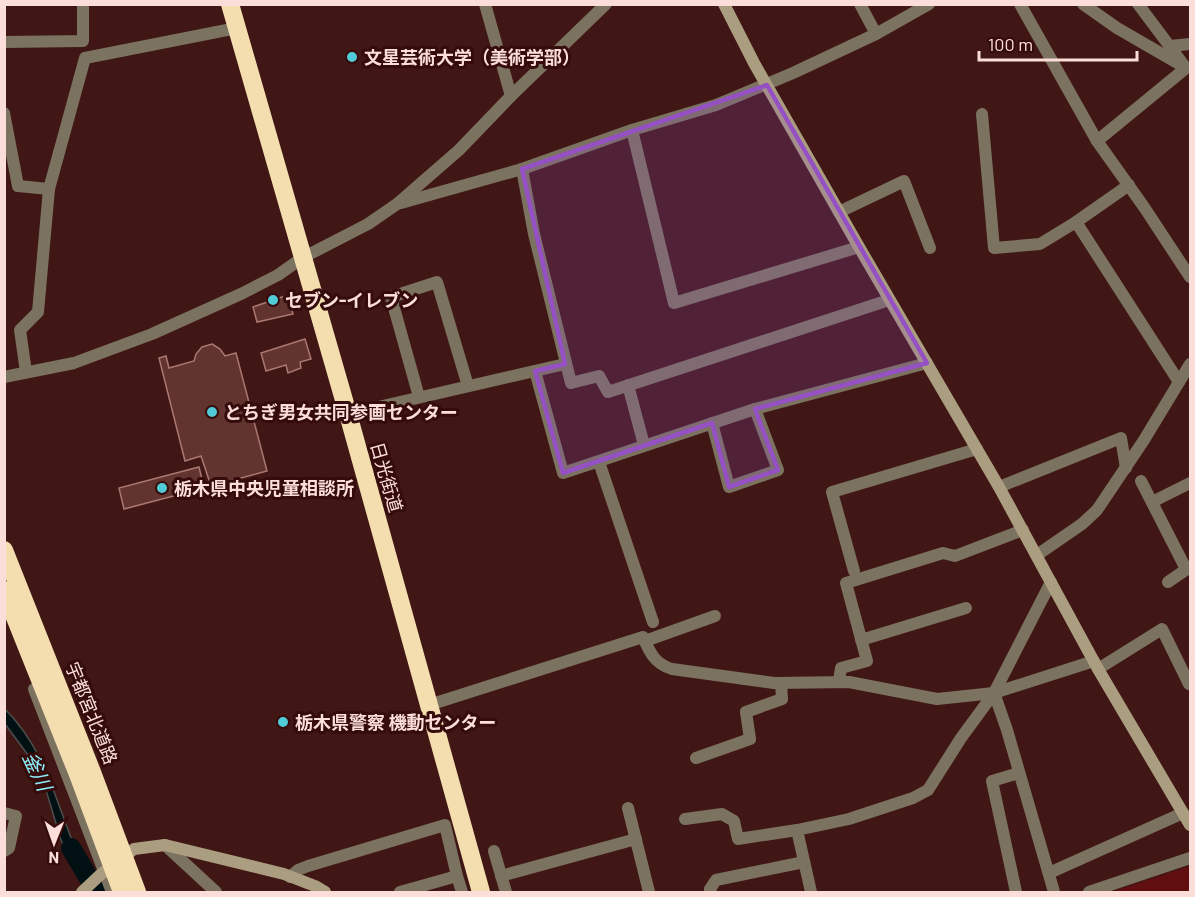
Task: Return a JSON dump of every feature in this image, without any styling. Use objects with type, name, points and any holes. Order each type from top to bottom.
[{"type":"highway","name":"日光街道","points":[[230,4],[348,414],[481,892]]},
{"type":"highway","name":"宇都宮北道路","points":[[4,550],[93,772],[137,892]]},
{"type":"highway","name":"宇都宮北道路","points":[[4,590],[80,777],[122,892]]},
{"type":"street","points":[[4,42],[83,41],[83,4]]},
{"type":"street","points":[[485,4],[511,96]]},
{"type":"street","points":[[724,4],[767,85],[889,300],[999,487],[1096,665],[1191,825]]},
{"type":"street","points":[[860,4],[876,34]]},
{"type":"street","points":[[397,204],[522,169],[632,130],[716,105],[767,85],[876,34],[916,8],[929,4]]},
{"type":"street","points":[[1020,4],[1097,141],[1191,278]]},
{"type":"street","points":[[1083,4],[1116,28],[1188,70]]},
{"type":"street","points":[[1138,4],[1188,70]]},
{"type":"street","points":[[4,377],[74,363],[152,334],[243,294],[278,275],[302,258],[368,224],[397,204],[459,150],[600,7]]},
{"type":"street","points":[[26,372],[20,330],[38,312],[49,189],[85,58],[237,28]]},
{"type":"street","points":[[1170,46],[1191,44]]},
{"type":"street","points":[[1097,141],[1188,70]]},
{"type":"street","points":[[4,113],[18,186],[49,189]]},
{"type":"street","points":[[982,114],[994,248],[1040,244],[1129,185]]},
{"type":"street","points":[[632,130],[674,303],[859,247]]},
{"type":"street","points":[[522,169],[534,234],[571,383],[599,376],[608,392],[889,300]]},
{"type":"street","points":[[839,212],[904,181],[930,248]]},
{"type":"street","points":[[1076,222],[1179,382]]},
{"type":"street","points":[[419,397],[391,297],[437,282],[468,386]]},
{"type":"street","points":[[535,371],[563,473],[755,409],[927,363]]},
{"type":"street","points":[[348,414],[565,364]]},
{"type":"street","points":[[1037,555],[1097,510],[1191,364]]},
{"type":"street","points":[[628,385],[644,445]]},
{"type":"street","points":[[712,423],[729,487],[778,470],[755,409]]},
{"type":"street","points":[[999,487],[1121,438],[1126,468]]},
{"type":"street","points":[[854,571],[832,492],[977,449]]},
{"type":"street","points":[[599,462],[653,622]]},
{"type":"street","points":[[1141,481],[1188,568],[1168,582]]},
{"type":"street","points":[[1152,502],[1191,483]]},
{"type":"street","points":[[839,681],[841,668],[867,661],[846,583],[943,553],[955,556],[1023,530]]},
{"type":"street","points":[[4,536],[129,853],[142,892]]},
{"type":"street","points":[[685,819],[722,814],[734,820],[738,839],[849,819],[912,798],[928,790],[961,738],[994,693],[1051,582]]},
{"type":"street","points":[[861,640],[966,608]]},
{"type":"street","points":[[4,613],[102,873],[112,892]]},
{"type":"street","points":[[645,641],[715,616]]},
{"type":"street","points":[[429,705],[643,637],[650,654],[660,666],[781,683],[839,681],[937,699],[994,693],[1096,665],[1162,629],[1189,684]]},
{"type":"street","points":[[696,758],[750,740],[746,712],[782,699],[781,683]]},
{"type":"street","points":[[994,693],[1054,892]]},
{"type":"street","points":[[1017,892],[992,781],[1019,772]]},
{"type":"street","points":[[628,808],[649,892]]},
{"type":"street","points":[[4,813],[16,816],[9,848],[4,851]]},
{"type":"street","points":[[1049,873],[1183,813]]},
{"type":"street","points":[[290,877],[298,870],[308,866],[445,825],[462,892]]},
{"type":"street","points":[[797,830],[811,892]]},
{"type":"street","points":[[501,876],[636,839]]},
{"type":"street","points":[[165,845],[216,892]]},
{"type":"street","points":[[82,892],[102,873],[134,849],[165,845],[290,877],[306,888],[325,892]]},
{"type":"street","points":[[494,851],[506,892]]},
{"type":"street","points":[[1089,892],[1191,858]]},
{"type":"street","points":[[711,892],[710,889],[716,880],[804,862]]},
{"type":"street","points":[[400,892],[458,876]]},
{"type":"highlighted area","points":[[767,85],[927,363],[755,409],[778,470],[729,487],[712,423],[563,473],[535,371],[565,364],[522,169]]},
{"type":"shaded area","points":[[1190,866],[1190,892],[1112,892]]},
{"type":"water","points":[[4,708],[33,745],[52,785],[85,870],[77,875],[61,840],[46,790],[28,755],[5,724]]},
{"type":"building","points":[[288,295],[293,314],[257,322],[253,307]]},
{"type":"building","points":[[305,339],[311,359],[300,362],[301,368],[288,373],[286,365],[266,371],[261,353]]},
{"type":"building","name":"とちぎ男女共同参画センター","points":[[212,344],[225,356],[236,353],[267,471],[211,486],[201,456],[185,461],[159,358],[166,356],[169,368],[194,361],[202,347]]},
{"type":"building","name":"栃木県中央児童相談所","points":[[199,467],[204,488],[124,509],[119,488]]},
{"type":"waterway","name":"釜川","points":[[71,848],[97,892]]},
{"type":"place","name":"文星芸術大学（美術学部）","points":[[352,57]]},
{"type":"place","name":"セブン-イレブン","points":[[273,300]]},
{"type":"place","name":"とちぎ男女共同参画センター","points":[[212,412]]},
{"type":"place","name":"栃木県中央児童相談所","points":[[162,488]]},
{"type":"place","name":"栃木県警察 機動センター","points":[[283,722]]}]
